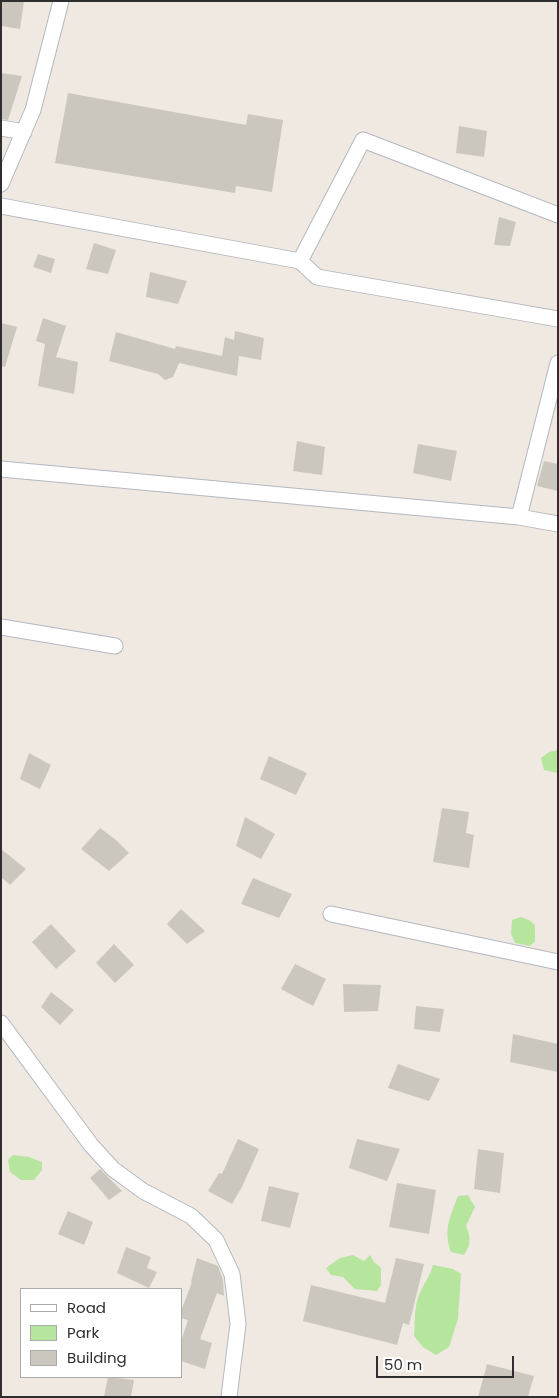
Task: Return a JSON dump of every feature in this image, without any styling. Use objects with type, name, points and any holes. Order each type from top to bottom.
[{"type":"street","points":[[1,184],[33,110],[61,1]]},
{"type":"street","points":[[1,128],[24,132]]},
{"type":"street","points":[[300,261],[363,140],[558,215]]},
{"type":"street","points":[[1,206],[300,261],[317,277],[558,319]]},
{"type":"street","points":[[519,517],[558,362]]},
{"type":"street","points":[[1,469],[519,517],[558,524]]},
{"type":"street","points":[[1,627],[114,646]]},
{"type":"street","points":[[331,914],[558,962]]},
{"type":"street","points":[[1,1023],[91,1145],[113,1169],[143,1192],[190,1216],[216,1240],[232,1274],[238,1324],[229,1397]]},
{"type":"green space","points":[[558,750],[558,773],[544,770],[541,758],[549,752]]},
{"type":"green space","points":[[521,917],[535,925],[535,941],[530,946],[515,943],[511,934],[512,920]]},
{"type":"green space","points":[[13,1155],[29,1157],[42,1162],[42,1170],[34,1180],[21,1180],[10,1172],[8,1160]]},
{"type":"green space","points":[[468,1195],[475,1207],[466,1226],[470,1241],[464,1255],[451,1252],[448,1230],[450,1217],[458,1196]]},
{"type":"green space","points":[[353,1255],[364,1261],[370,1255],[381,1268],[381,1285],[377,1291],[355,1289],[343,1277],[331,1275],[326,1268],[340,1258]]},
{"type":"green space","points":[[433,1265],[453,1269],[461,1274],[458,1319],[449,1347],[436,1355],[423,1347],[414,1336],[417,1300]]},
{"type":"building","points":[[1,1],[24,1],[20,29],[1,26]]},
{"type":"building","points":[[1,73],[22,76],[8,120],[1,119]]},
{"type":"building","points":[[68,93],[246,125],[248,114],[283,120],[272,192],[236,186],[235,193],[55,163]]},
{"type":"building","points":[[459,126],[487,131],[484,157],[456,153]]},
{"type":"building","points":[[499,217],[516,222],[510,246],[494,245]]},
{"type":"building","points":[[94,243],[116,250],[108,274],[86,269]]},
{"type":"building","points":[[38,254],[55,259],[51,273],[33,267]]},
{"type":"building","points":[[150,272],[187,281],[178,304],[146,297]]},
{"type":"building","points":[[43,318],[66,326],[56,357],[78,362],[74,394],[38,386],[45,344],[36,341]]},
{"type":"building","points":[[1,323],[17,327],[5,367],[1,366]]},
{"type":"building","points":[[235,331],[264,338],[261,360],[239,356],[237,376],[179,363],[173,377],[165,380],[158,374],[109,361],[116,332],[175,349],[176,346],[222,356],[225,337],[234,340]]},
{"type":"building","points":[[297,441],[325,447],[322,475],[293,471]]},
{"type":"building","points":[[418,444],[457,451],[451,481],[413,473]]},
{"type":"building","points":[[544,461],[558,464],[558,491],[537,486]]},
{"type":"building","points":[[29,753],[51,765],[40,789],[20,779]]},
{"type":"building","points":[[269,756],[307,773],[296,795],[260,779]]},
{"type":"building","points":[[442,808],[469,812],[466,833],[474,835],[469,868],[433,862]]},
{"type":"building","points":[[245,817],[275,834],[261,859],[236,846]]},
{"type":"building","points":[[100,828],[129,853],[109,871],[81,849]]},
{"type":"building","points":[[1,849],[26,869],[10,885],[1,877]]},
{"type":"building","points":[[253,878],[292,894],[279,918],[241,904]]},
{"type":"building","points":[[181,909],[205,931],[187,944],[167,924]]},
{"type":"building","points":[[51,924],[76,951],[56,969],[32,942]]},
{"type":"building","points":[[114,944],[134,965],[115,983],[96,963]]},
{"type":"building","points":[[295,964],[326,979],[313,1006],[281,989]]},
{"type":"building","points":[[343,984],[381,985],[378,1011],[344,1012]]},
{"type":"building","points":[[51,992],[74,1010],[60,1025],[41,1007]]},
{"type":"building","points":[[416,1006],[444,1009],[440,1032],[414,1029]]},
{"type":"building","points":[[513,1034],[558,1044],[558,1072],[510,1062]]},
{"type":"building","points":[[398,1064],[440,1079],[429,1101],[388,1088]]},
{"type":"building","points":[[238,1139],[259,1149],[232,1204],[208,1191],[219,1173],[222,1174]]},
{"type":"building","points":[[357,1139],[400,1149],[387,1181],[349,1168]]},
{"type":"building","points":[[478,1149],[504,1153],[500,1193],[474,1189]]},
{"type":"building","points":[[100,1169],[122,1191],[109,1200],[90,1178]]},
{"type":"building","points":[[397,1183],[436,1190],[429,1234],[389,1227]]},
{"type":"building","points":[[269,1186],[299,1193],[290,1228],[261,1221]]},
{"type":"building","points":[[68,1211],[93,1222],[84,1245],[58,1234]]},
{"type":"building","points":[[126,1247],[151,1257],[147,1268],[157,1272],[149,1288],[117,1273]]},
{"type":"building","points":[[197,1258],[218,1266],[223,1280],[224,1296],[217,1293],[200,1339],[212,1343],[205,1369],[182,1361],[182,1338],[188,1320],[182,1318],[182,1308]]},
{"type":"building","points":[[396,1258],[424,1264],[409,1325],[403,1323],[397,1345],[303,1321],[311,1285],[385,1303]]},
{"type":"building","points":[[487,1364],[534,1376],[528,1397],[478,1397]]},
{"type":"building","points":[[108,1378],[134,1380],[131,1397],[104,1397]]}]
